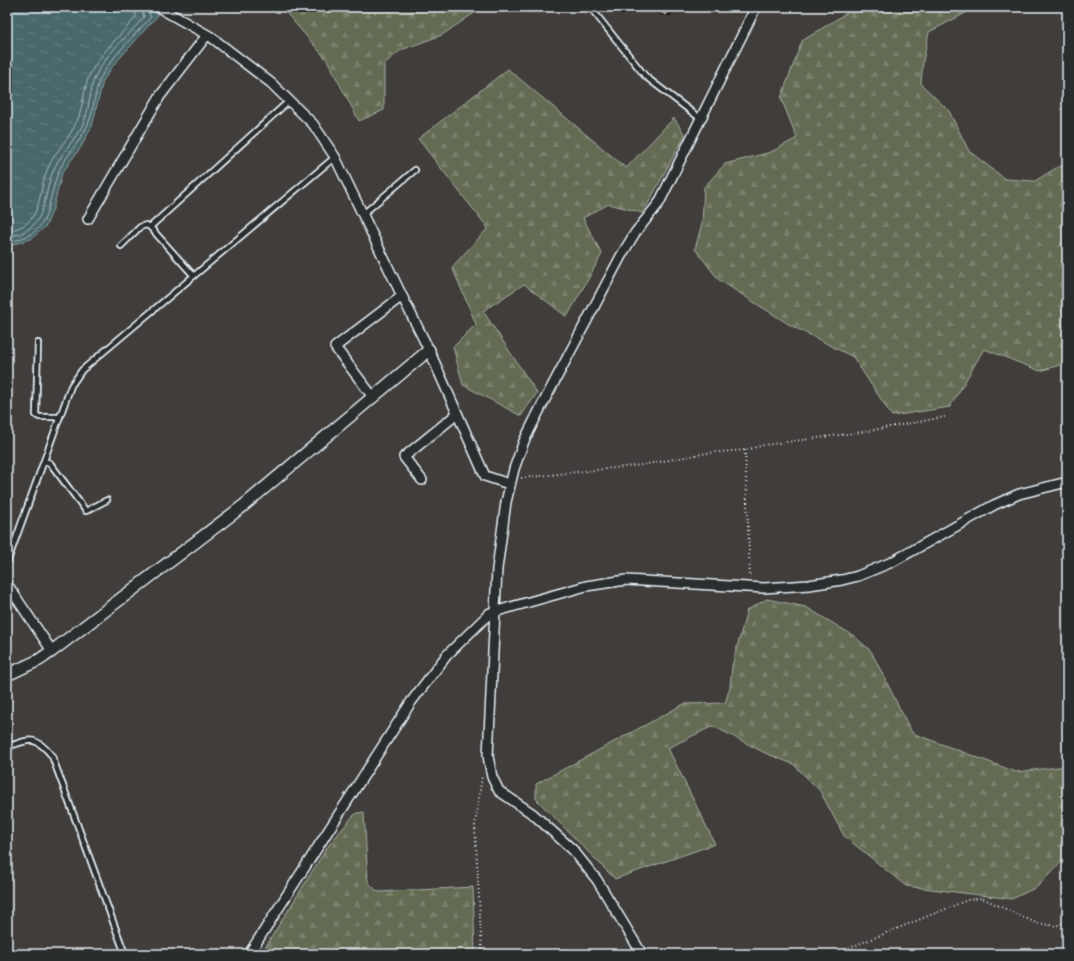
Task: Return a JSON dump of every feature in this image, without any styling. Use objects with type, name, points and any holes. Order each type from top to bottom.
[{"type":"street","points":[[158,7],[207,34],[271,83],[313,124],[335,157],[429,350],[485,476],[510,481]]},
{"type":"street","points":[[642,954],[597,880],[578,856],[550,828],[499,790],[492,777],[488,756],[497,568],[510,481],[527,434],[621,256],[635,233],[659,203],[756,7]]},
{"type":"street","points":[[88,219],[160,96],[207,34]]},
{"type":"street","points":[[374,397],[336,347],[402,296]]},
{"type":"street","points":[[7,675],[39,660],[52,651],[243,506],[429,350]]},
{"type":"street","points":[[422,480],[404,457],[457,414]]},
{"type":"street","points":[[249,954],[411,702],[432,673],[465,636],[490,613],[496,610],[586,586],[626,580],[648,580],[750,588],[780,588],[809,585],[858,576],[892,562],[994,505],[1041,488],[1067,482]]},
{"type":"street","points":[[7,584],[52,651]]},
{"type":"lane","points":[[590,7],[646,76],[701,119]]},
{"type":"lane","points":[[150,226],[290,100]]},
{"type":"lane","points":[[7,563],[71,386],[82,370],[335,157]]},
{"type":"lane","points":[[362,214],[415,170]]},
{"type":"lane","points":[[122,246],[140,227],[146,225],[150,226],[194,276]]},
{"type":"lane","points":[[38,343],[36,415],[39,417],[60,417]]},
{"type":"lane","points":[[44,461],[50,463],[86,511],[107,500]]},
{"type":"lane","points":[[7,747],[29,740],[36,741],[42,744],[52,756],[125,954]]},
{"type":"path","points":[[510,481],[627,466],[707,453],[745,450],[771,444],[862,432],[945,417]]},
{"type":"path","points":[[745,450],[750,588]]},
{"type":"path","points":[[482,954],[475,826],[482,777],[490,764]]},
{"type":"path","points":[[834,954],[968,900],[982,898],[1036,923],[1056,926],[1067,921]]},
{"type":"green space","points":[[281,7],[483,7],[442,35],[401,50],[384,64],[384,110],[359,121],[327,60]]},
{"type":"green space","points":[[856,7],[977,7],[929,32],[923,61],[921,84],[949,111],[969,151],[1005,179],[1035,181],[1056,168],[1067,164],[1067,363],[1040,371],[984,349],[950,407],[892,416],[853,357],[790,325],[719,280],[695,249],[702,223],[704,187],[725,164],[771,152],[797,138],[781,98],[802,41]]},
{"type":"green space","points":[[508,69],[626,168],[674,118],[685,135],[643,213],[609,204],[583,218],[602,254],[567,317],[524,284],[483,311],[537,393],[521,416],[463,385],[453,347],[476,324],[452,267],[488,228],[418,139]]},
{"type":"green space","points":[[767,599],[806,607],[854,636],[871,651],[912,733],[1016,772],[1067,766],[1067,859],[1064,859],[1037,887],[1012,899],[906,886],[844,836],[820,791],[793,764],[765,753],[713,726],[668,748],[715,844],[615,879],[536,799],[536,784],[684,704],[725,703],[730,687],[732,666],[747,610]]},
{"type":"green space","points":[[364,812],[368,882],[378,892],[473,887],[475,954],[261,954],[328,846],[353,816],[357,813]]},
{"type":"water","points":[[7,7],[148,7],[158,15],[112,67],[103,81],[92,126],[81,147],[62,173],[53,209],[46,226],[31,239],[7,246]]},
{"type":"building","points":[[654,7],[672,7],[666,15]]}]
